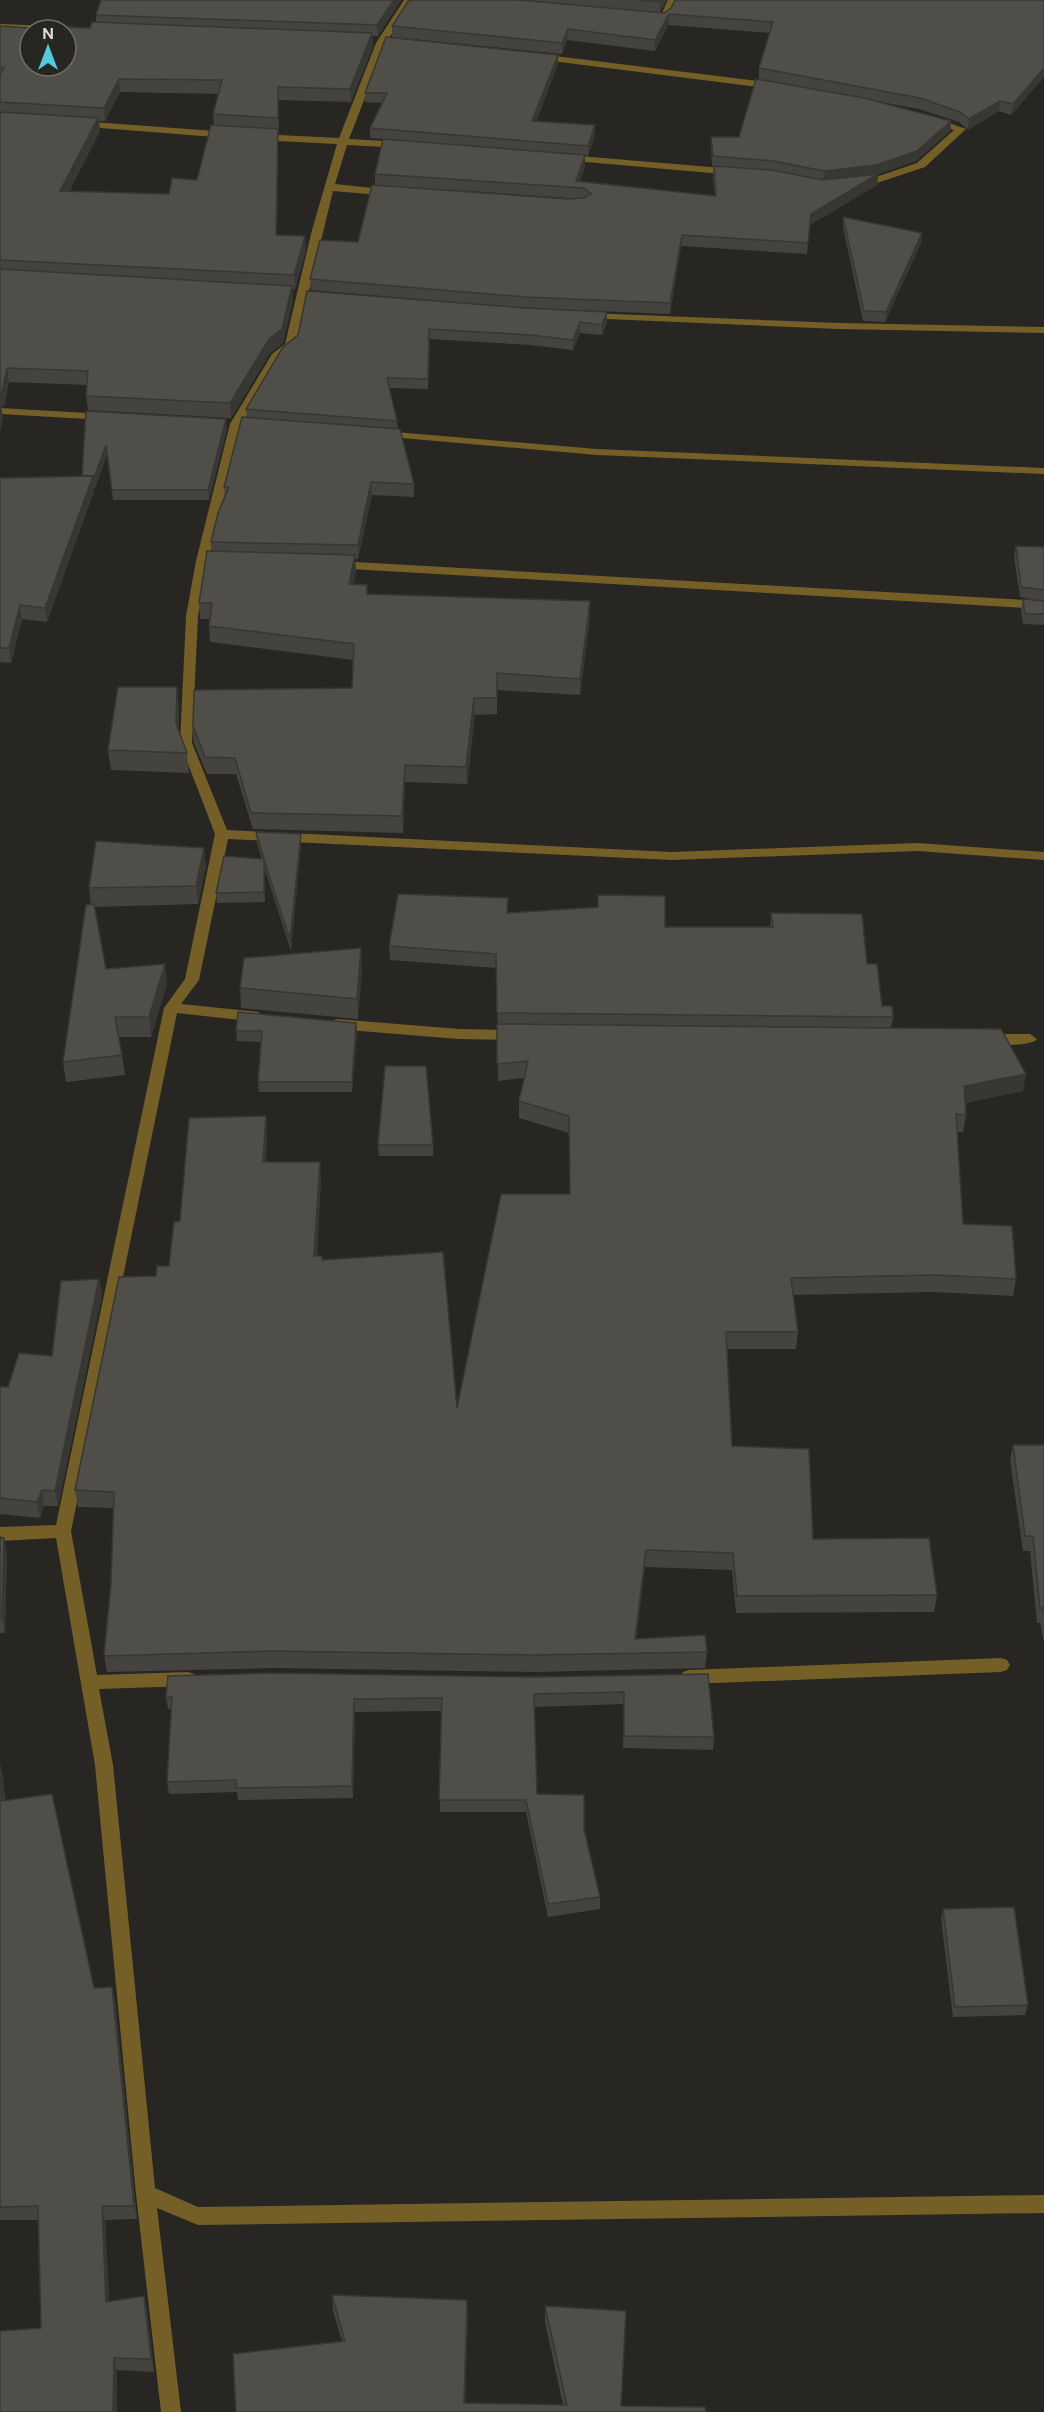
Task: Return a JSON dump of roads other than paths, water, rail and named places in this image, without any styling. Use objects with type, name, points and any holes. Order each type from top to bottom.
[{"type":"street","points":[[171,2412],[146,2194],[104,1765],[63,1531],[171,1008],[192,980],[222,834],[186,743],[192,616],[207,561],[236,424],[278,354],[290,345],[341,143],[382,41],[409,0]]},
{"type":"street","points":[[641,15],[664,18],[673,0]]},
{"type":"street","points":[[0,27],[84,30]]},
{"type":"street","points":[[530,56],[633,67],[791,89]]},
{"type":"street","points":[[844,184],[877,180],[921,165],[962,129],[922,117]]},
{"type":"street","points":[[69,124],[341,143],[408,145]]},
{"type":"street","points":[[561,158],[749,174]]},
{"type":"street","points":[[329,187],[405,194]]},
{"type":"street","points":[[572,315],[839,326],[1044,330]]},
{"type":"street","points":[[0,411],[123,417]]},
{"type":"street","points":[[375,433],[597,452],[1044,471]]},
{"type":"street","points":[[328,564],[1044,605]]},
{"type":"street","points":[[222,834],[672,856],[917,848],[1044,856]]},
{"type":"street","points":[[171,1008],[270,1018]]},
{"type":"street","points":[[315,1023],[459,1034],[528,1035]]},
{"type":"street","points":[[975,1039],[1030,1039]]},
{"type":"street","points":[[0,1534],[63,1531]]},
{"type":"street","points":[[675,1678],[803,1675],[1001,1665]]},
{"type":"street","points":[[89,1682],[203,1679]]},
{"type":"street","points":[[146,2194],[198,2216],[1044,2204]]}]
